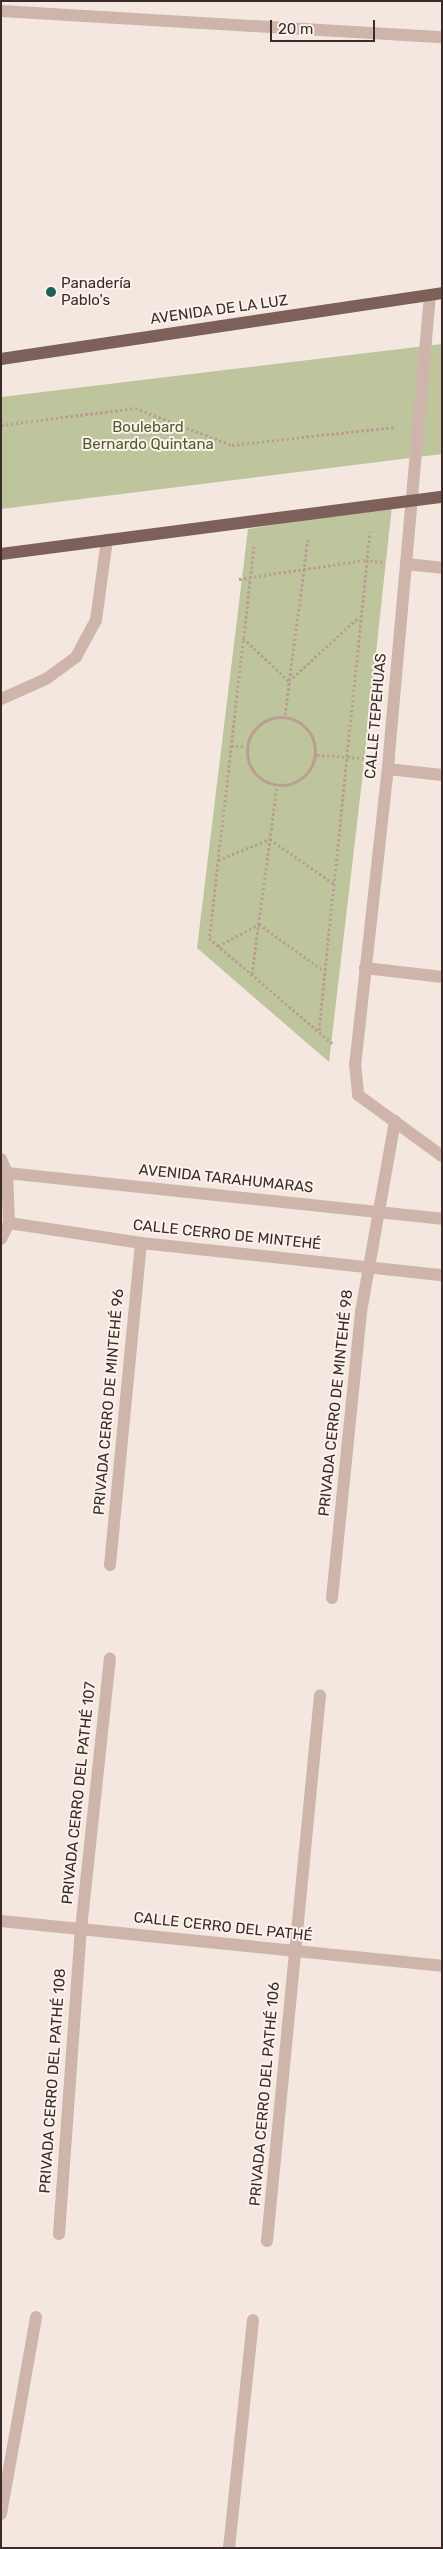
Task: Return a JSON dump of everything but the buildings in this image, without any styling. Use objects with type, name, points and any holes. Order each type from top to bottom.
[{"type":"main road","name":"AVENIDA DE LA LUZ","points":[[1,359],[436,294]]},
{"type":"main road","points":[[1,554],[442,497]]},
{"type":"street","points":[[1,11],[442,37]]},
{"type":"street","name":"CALLE TEPEHUAS","points":[[436,294],[406,564],[389,764],[355,1064],[358,1095],[442,1156]]},
{"type":"street","points":[[1,699],[46,679],[76,657],[96,620],[106,540]]},
{"type":"street","points":[[406,564],[442,568]]},
{"type":"street","points":[[389,764],[442,775]]},
{"type":"street","points":[[365,968],[442,976]]},
{"type":"street","points":[[376,1211],[395,1121]]},
{"type":"street","points":[[1,1159],[7,1173],[9,1223],[1,1239]]},
{"type":"street","name":"AVENIDA TARAHUMARAS","points":[[7,1173],[442,1219]]},
{"type":"street","name":"PRIVADA CERRO DE MINTEHÉ 98","points":[[332,1598],[368,1266],[376,1211]]},
{"type":"street","name":"CALLE CERRO DE MINTEHÉ","points":[[9,1223],[142,1242],[442,1275]]},
{"type":"street","name":"PRIVADA CERRO DE MINTEHÉ 96","points":[[110,1565],[142,1242]]},
{"type":"street","name":"PRIVADA CERRO DEL PATHÉ 107","points":[[81,1929],[110,1660]]},
{"type":"street","name":"PRIVADA CERRO DEL PATHÉ 106","points":[[267,2241],[320,1696]]},
{"type":"street","name":"CALLE CERRO DEL PATHÉ","points":[[1,1921],[442,1966]]},
{"type":"street","name":"PRIVADA CERRO DEL PATHÉ 108","points":[[59,2234],[81,1929]]},
{"type":"street","points":[[1,2514],[36,2317]]},
{"type":"street","points":[[229,2548],[253,2320]]},
{"type":"path","points":[[1,425],[135,408],[232,445],[421,424]]},
{"type":"path","points":[[319,1031],[359,617],[365,560],[374,506]]},
{"type":"path","points":[[285,715],[302,572],[313,514]]},
{"type":"path","points":[[258,521],[249,578],[209,938],[355,1064]]},
{"type":"path","points":[[239,579],[302,572],[365,560],[406,564]]},
{"type":"path","points":[[289,681],[359,617]]},
{"type":"path","points":[[243,638],[289,681]]},
{"type":"path","points":[[285,715],[309,728],[317,755],[303,779],[277,787],[252,773],[245,746],[258,722],[285,715]]},
{"type":"path","points":[[231,746],[245,746]]},
{"type":"path","points":[[317,755],[389,764]]},
{"type":"path","points":[[252,975],[277,787]]},
{"type":"path","points":[[270,839],[334,884]]},
{"type":"path","points":[[218,860],[270,839]]},
{"type":"path","points":[[218,946],[259,924]]},
{"type":"path","points":[[259,924],[324,972]]},
{"type":"green space","name":"Boulebard Bernardo Quintana","points":[[442,344],[442,454],[1,509],[1,397]]},
{"type":"green space","points":[[392,506],[329,1062],[197,948],[248,529]]},
{"type":"place","name":"Panadería Pablo's","points":[[51,292]]}]
